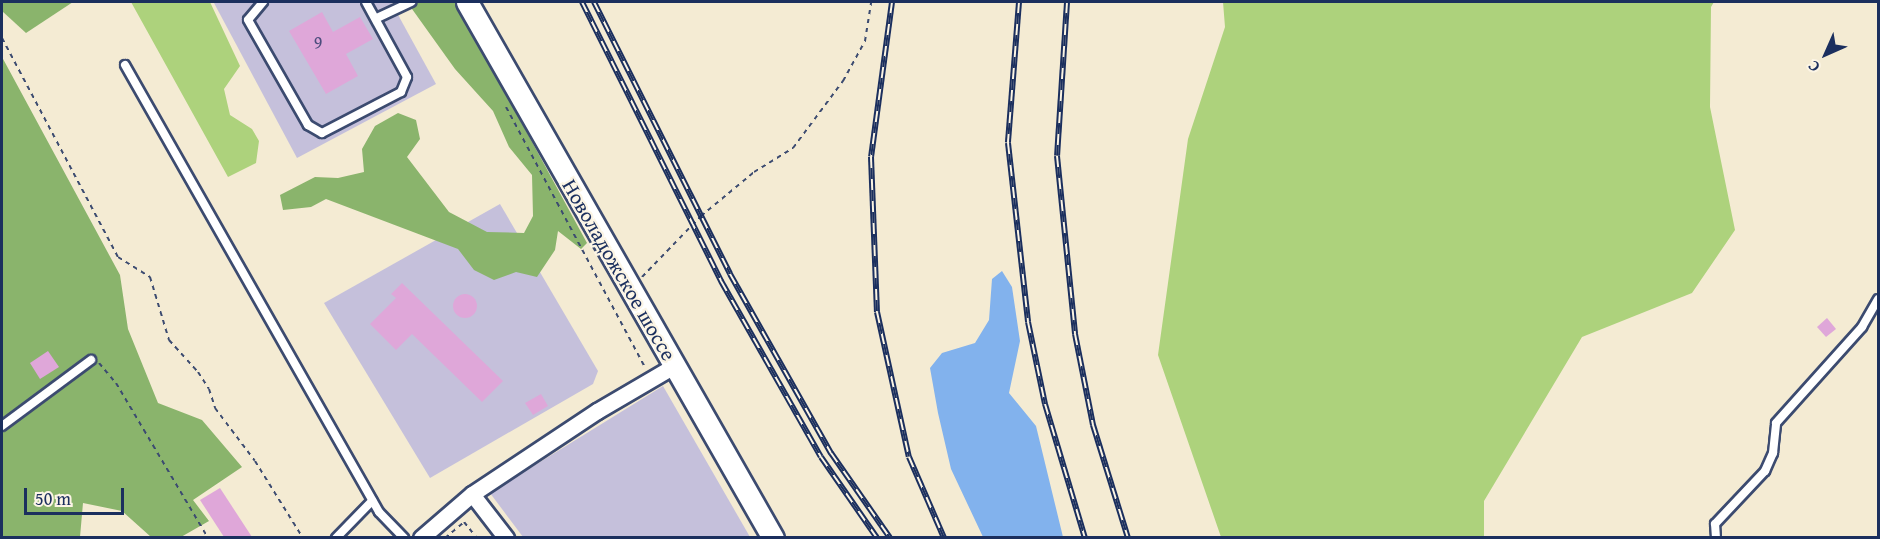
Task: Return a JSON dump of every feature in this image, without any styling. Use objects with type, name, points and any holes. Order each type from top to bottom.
[{"type":"main road","name":"Новоладожское шоссе","points":[[467,2],[772,537]]},
{"type":"street","points":[[422,537],[472,494],[674,366]]},
{"type":"street","points":[[472,494],[506,537]]},
{"type":"lane","points":[[263,2],[248,20],[308,125],[322,133],[401,92],[407,77],[377,18],[366,2]]},
{"type":"lane","points":[[377,18],[411,2]]},
{"type":"lane","points":[[124,65],[372,501],[404,537]]},
{"type":"lane","points":[[1716,537],[1715,524],[1765,471],[1773,453],[1776,423],[1862,327],[1878,299]]},
{"type":"lane","points":[[2,426],[91,360]]},
{"type":"lane","points":[[336,537],[372,501]]},
{"type":"path","points":[[630,290],[701,216],[754,172],[794,148],[843,81],[864,41],[871,2]]},
{"type":"path","points":[[2,38],[114,250],[123,261],[150,277],[169,340],[198,372],[215,408],[255,461],[303,537]]},
{"type":"path","points":[[505,106],[651,379]]},
{"type":"path","points":[[91,360],[104,364],[208,537]]},
{"type":"path","points":[[445,537],[464,522],[477,537]]},
{"type":"shaded area","points":[[391,2],[436,84],[297,158],[214,3]]},
{"type":"shaded area","points":[[500,204],[598,371],[593,384],[430,478],[324,303]]},
{"type":"shaded area","points":[[663,386],[750,537],[523,537],[490,493]]},
{"type":"green space","points":[[2,2],[73,2],[26,33],[2,11]]},
{"type":"green space","points":[[131,2],[210,2],[240,66],[224,89],[230,115],[252,129],[259,141],[256,163],[228,177]]},
{"type":"green space","points":[[407,2],[456,2],[587,243],[581,249],[558,231],[555,250],[537,277],[516,272],[494,280],[474,270],[458,249],[326,199],[311,207],[283,210],[280,195],[315,177],[338,178],[364,172],[362,149],[375,126],[398,113],[416,120],[420,139],[407,157],[449,212],[487,232],[524,233],[533,216],[532,175],[509,147],[493,111],[455,69]]},
{"type":"green space","points":[[1223,2],[1714,2],[1711,7],[1710,107],[1735,230],[1692,293],[1582,337],[1484,501],[1484,537],[1221,537],[1158,355],[1188,139],[1225,27]]},
{"type":"green space","points":[[2,57],[120,275],[128,329],[158,403],[202,420],[242,467],[193,500],[209,521],[181,537],[151,537],[122,511],[83,503],[80,537],[2,537]]},
{"type":"water","points":[[1002,271],[1012,287],[1020,341],[1009,393],[1036,426],[1063,537],[983,537],[951,469],[938,413],[930,368],[942,353],[975,343],[989,320],[992,279]]},
{"type":"building","points":[[322,12],[333,32],[360,17],[373,39],[346,54],[358,76],[326,94],[289,31]]},
{"type":"building","points":[[402,283],[503,381],[482,402],[412,334],[396,350],[370,324],[396,298],[391,294]]},
{"type":"building","points":[[465,294],[474,297],[477,306],[474,315],[465,318],[456,315],[453,306],[456,297]]},
{"type":"building","points":[[1827,318],[1836,329],[1826,337],[1817,327]]},
{"type":"building","points":[[48,351],[59,367],[40,379],[30,363]]},
{"type":"building","points":[[541,394],[548,406],[533,415],[525,403]]},
{"type":"building","points":[[220,488],[252,537],[224,537],[200,500]]},
{"type":"railway","points":[[582,2],[721,281],[821,457],[877,538]]},
{"type":"railway","points":[[594,2],[730,274],[831,453],[890,538]]},
{"type":"railway","points":[[892,2],[871,157],[877,312],[909,457],[944,538]]},
{"type":"railway","points":[[1019,2],[1008,143],[1028,322],[1045,404],[1085,538]]},
{"type":"railway","points":[[1067,2],[1057,156],[1075,334],[1093,425],[1128,538]]}]
